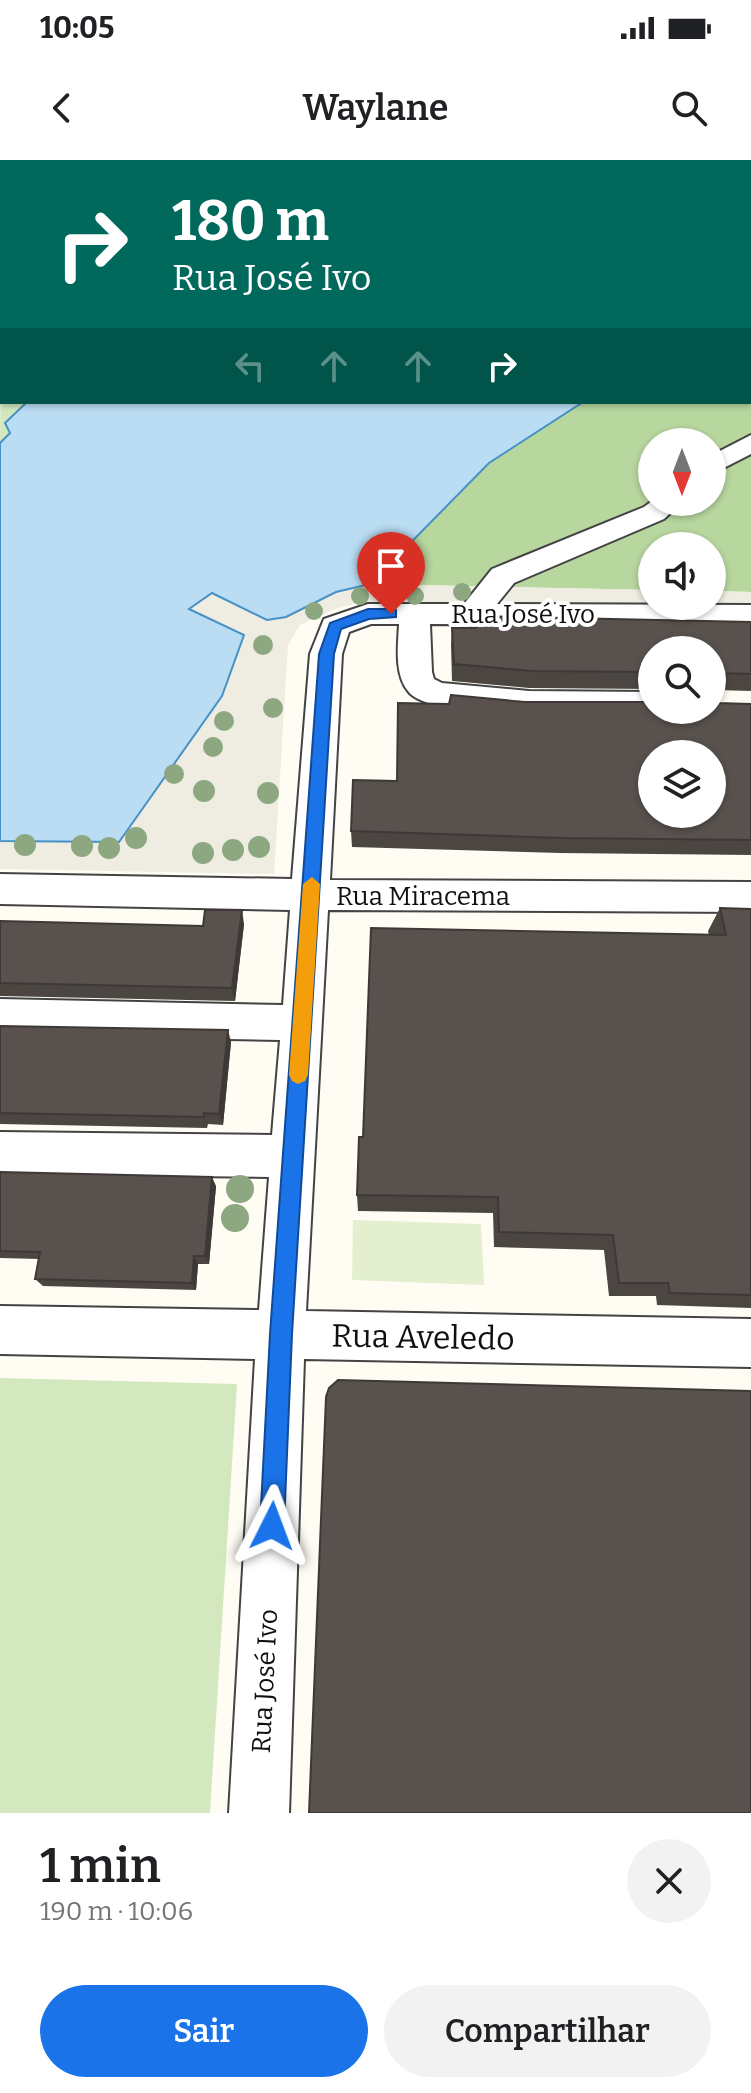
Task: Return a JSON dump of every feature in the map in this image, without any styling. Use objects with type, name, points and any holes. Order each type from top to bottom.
[{"type":"street","points":[[726,458],[751,443]]},
{"type":"street","points":[[474,613],[503,576],[647,516]]},
{"type":"street","points":[[415,613],[417,677],[426,692],[442,698],[477,701],[638,704]]},
{"type":"street","name":"Rua José Ivo","points":[[259,1813],[281,1334],[326,654],[335,626],[368,614],[751,615]]},
{"type":"street","name":"Rua Miracema","points":[[0,889],[311,895],[751,897]]},
{"type":"street","points":[[0,1017],[302,1023]]},
{"type":"street","points":[[0,1153],[293,1156]]},
{"type":"street","name":"Rua Aveledo","points":[[0,1330],[751,1343]]},
{"type":"green space","points":[[0,404],[25,404],[9,433],[0,443]]},
{"type":"green space","points":[[580,404],[751,404],[751,592],[726,591],[726,532],[638,532],[638,590],[370,584],[489,463]]},
{"type":"green space","points":[[353,1220],[481,1224],[484,1285],[352,1280]]},
{"type":"green space","points":[[0,1378],[237,1384],[210,1813],[0,1813]]},
{"type":"shaded area","points":[[370,584],[638,590],[638,606],[364,602],[337,608],[300,625],[288,645],[274,874],[0,869],[0,841],[119,842],[222,696],[243,635],[189,609],[212,593],[267,620],[286,617],[336,592]]},
{"type":"shaded area","points":[[726,591],[751,592],[751,608],[726,608]]},
{"type":"water","points":[[25,404],[580,404],[489,463],[370,584],[336,592],[286,617],[267,620],[212,593],[189,609],[244,635],[222,696],[119,842],[0,841],[0,443],[10,433],[5,423]]},
{"type":"building","points":[[476,616],[751,622],[751,674],[726,673],[726,636],[638,636],[638,672],[532,671],[454,664],[452,628],[476,628]]},
{"type":"building","points":[[451,695],[525,702],[638,702],[638,724],[726,724],[726,703],[751,704],[751,840],[351,831],[353,780],[397,781],[398,703],[449,704]]},
{"type":"building","points":[[720,908],[751,909],[751,1295],[670,1293],[668,1283],[619,1283],[613,1235],[499,1232],[498,1197],[357,1195],[359,1137],[363,1137],[371,928],[726,935]]},
{"type":"building","points":[[205,910],[242,910],[232,988],[0,983],[0,921],[203,926]]},
{"type":"building","points":[[0,1026],[228,1030],[219,1114],[204,1113],[204,1117],[0,1113]]},
{"type":"building","points":[[0,1172],[212,1177],[205,1256],[194,1256],[192,1283],[35,1279],[40,1252],[0,1251]]},
{"type":"building","points":[[338,1380],[751,1391],[751,1813],[309,1813],[326,1397],[329,1388]]},
{"type":"slow traffic","points":[[298,1075],[312,884]]},
{"type":"route","points":[[272,1526],[281,1334],[326,654],[335,626],[368,614],[391,614]]}]
